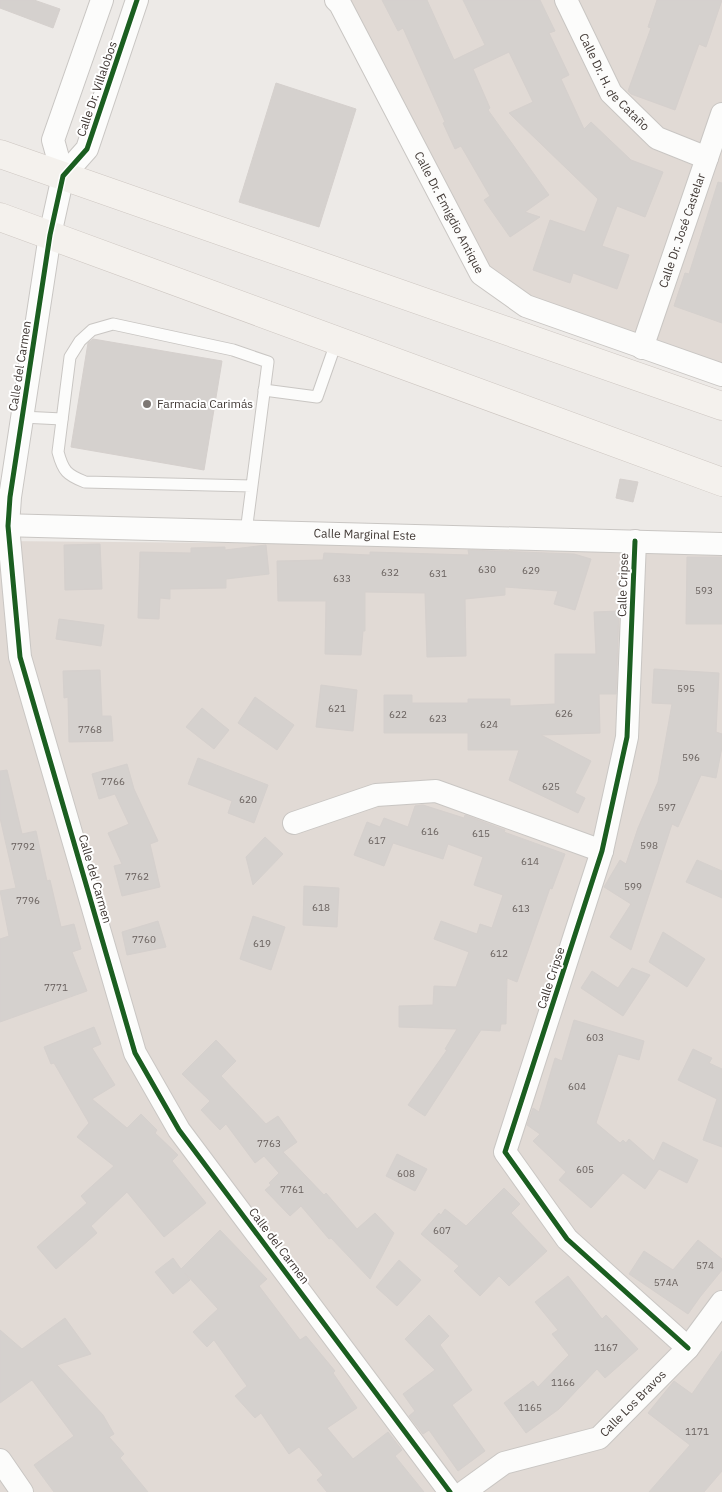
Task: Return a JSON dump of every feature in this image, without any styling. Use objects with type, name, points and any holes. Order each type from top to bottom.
[{"type":"street","name":"Calle Dr. Villalobos","points":[[63,176],[53,140],[102,0]]},
{"type":"street","name":"Calle Dr. Villalobos","points":[[63,176],[87,149],[137,0]]},
{"type":"street","name":"Calle Dr. Emigdio Antique","points":[[336,0],[340,4],[481,274],[526,306],[722,375]]},
{"type":"street","name":"Calle Dr. H. de Cataño","points":[[566,0],[611,93],[657,138],[707,158]]},
{"type":"street","name":"Calle Dr. José Castelar","points":[[642,348],[722,114]]},
{"type":"street","points":[[0,154],[722,406]]},
{"type":"street","name":"Calle del Carmen","points":[[63,176],[50,235],[4,526],[20,657],[135,1053],[179,1130],[450,1492]]},
{"type":"street","points":[[0,217],[722,482]]},
{"type":"street","name":"Calle Marginal Este","points":[[4,526],[722,544]]},
{"type":"street","name":"Calle Cripse","points":[[635,541],[628,736],[602,851],[504,1152],[567,1239],[688,1348]]},
{"type":"street","points":[[294,823],[376,795],[436,791],[602,851]]},
{"type":"street","name":"Calle Los Bravos","points":[[464,1492],[504,1463],[599,1438],[688,1348],[722,1302]]},
{"type":"street","points":[[0,1460],[22,1492]]},
{"type":"lane","points":[[246,532],[252,486],[264,390],[268,362],[233,350],[113,324],[92,330],[80,341],[70,357],[58,452],[62,466],[71,476],[84,482],[252,486]]},
{"type":"lane","points":[[264,390],[317,397],[337,340]]},
{"type":"lane","points":[[22,416],[62,419]]},
{"type":"shaded area","points":[[336,0],[722,0],[722,375],[642,348],[481,274]]},
{"type":"shaded area","points":[[0,541],[581,546],[722,553],[722,1492],[0,1492]]},
{"type":"building","points":[[0,0],[34,0],[60,9],[53,28],[0,8]]},
{"type":"building","points":[[382,0],[427,0],[454,60],[485,45],[463,0],[540,0],[555,31],[549,33],[569,75],[561,79],[584,129],[591,122],[631,160],[663,172],[645,217],[617,206],[602,246],[629,255],[617,289],[573,273],[570,283],[533,270],[550,220],[585,232],[598,199],[509,113],[533,102],[509,52],[473,69],[490,108],[488,110],[549,195],[525,212],[540,217],[510,237],[484,200],[490,196],[461,146],[455,149],[403,28],[398,31]]},
{"type":"building","points":[[657,0],[722,0],[706,47],[699,44],[675,110],[631,94],[628,91],[651,28],[648,27]]},
{"type":"building","points":[[276,83],[356,109],[319,227],[239,202]]},
{"type":"building","points":[[718,182],[722,183],[722,323],[674,306],[685,273],[689,274]]},
{"type":"building","name":"Farmacia Carimás","points":[[93,339],[222,361],[204,470],[71,447],[88,343]]},
{"type":"building","points":[[620,479],[638,482],[633,502],[616,498]]},
{"type":"building","points":[[100,544],[102,589],[65,590],[64,545]]},
{"type":"building","points":[[266,545],[269,574],[226,579],[226,588],[170,589],[170,599],[160,598],[159,619],[138,618],[140,552],[191,553],[191,548],[225,547],[225,550]]},
{"type":"building","points":[[468,550],[574,554],[591,559],[575,610],[554,604],[558,591],[505,587],[505,595],[465,599],[466,656],[427,657],[425,593],[365,592],[365,631],[363,631],[361,655],[325,654],[326,601],[278,601],[277,561],[323,560],[324,553],[370,555],[370,552],[469,555]]},
{"type":"building","points":[[687,557],[722,557],[722,624],[686,624]]},
{"type":"building","points":[[619,611],[616,694],[599,694],[600,733],[541,735],[591,761],[575,793],[585,798],[578,813],[509,780],[519,750],[468,750],[468,733],[384,733],[384,695],[412,695],[412,703],[468,703],[468,699],[510,699],[510,706],[555,704],[555,654],[596,654],[594,612]]},
{"type":"building","points":[[59,619],[104,625],[101,646],[56,639]]},
{"type":"building","points":[[654,669],[719,673],[716,732],[722,734],[722,747],[716,778],[701,775],[678,827],[672,824],[631,950],[610,937],[631,904],[604,887],[620,860],[626,864],[638,828],[658,782],[672,704],[652,703]]},
{"type":"building","points":[[100,670],[102,716],[111,716],[113,741],[69,742],[68,697],[64,698],[63,671]]},
{"type":"building","points":[[321,685],[357,690],[353,731],[316,727]]},
{"type":"building","points":[[255,697],[294,725],[277,750],[238,723]]},
{"type":"building","points":[[202,708],[229,730],[214,749],[186,727]]},
{"type":"building","points":[[198,758],[268,785],[254,823],[228,813],[232,801],[188,784]]},
{"type":"building","points":[[127,764],[134,789],[158,841],[150,844],[160,887],[122,896],[114,866],[122,864],[108,833],[129,824],[115,794],[99,799],[92,774]]},
{"type":"building","points":[[7,770],[22,834],[36,831],[47,881],[50,880],[61,927],[74,924],[81,949],[72,952],[87,991],[0,1022],[0,939],[9,936],[0,891],[16,888],[0,818],[0,771]]},
{"type":"building","points":[[423,805],[464,818],[465,815],[505,830],[504,832],[565,854],[552,889],[550,888],[517,982],[507,978],[506,1024],[501,1024],[500,1031],[481,1030],[425,1116],[408,1105],[447,1050],[445,1049],[457,1029],[399,1027],[399,1006],[433,1005],[434,986],[456,987],[469,952],[434,939],[441,921],[477,934],[480,924],[492,928],[503,895],[474,885],[483,857],[448,844],[443,859],[393,843],[384,866],[354,855],[367,822],[380,827],[384,818],[408,827],[415,806]]},
{"type":"building","points":[[265,837],[283,854],[253,885],[246,857]]},
{"type":"building","points":[[697,860],[722,871],[722,898],[686,882]]},
{"type":"building","points":[[304,886],[339,888],[337,927],[303,925]]},
{"type":"building","points":[[253,916],[285,927],[271,970],[240,959]]},
{"type":"building","points":[[158,921],[166,947],[127,955],[122,932]]},
{"type":"building","points":[[663,932],[705,959],[687,987],[649,962]]},
{"type":"building","points":[[632,968],[650,975],[623,1016],[581,988],[592,971],[618,988]]},
{"type":"building","points":[[574,1020],[644,1041],[639,1060],[618,1054],[596,1123],[620,1143],[623,1140],[626,1143],[629,1139],[654,1161],[663,1142],[698,1160],[687,1183],[659,1169],[645,1189],[623,1173],[591,1208],[559,1180],[566,1172],[533,1141],[540,1134],[527,1125],[533,1108],[539,1112],[555,1058],[562,1061]]},
{"type":"building","points":[[94,1027],[101,1044],[92,1048],[115,1085],[92,1099],[127,1128],[141,1114],[157,1130],[155,1133],[178,1155],[172,1161],[206,1203],[164,1237],[127,1192],[91,1226],[97,1233],[56,1269],[37,1247],[87,1203],[81,1196],[114,1166],[77,1137],[89,1123],[54,1063],[51,1064],[44,1047]]},
{"type":"building","points":[[216,1040],[236,1061],[221,1076],[266,1124],[278,1116],[297,1142],[283,1152],[324,1195],[326,1193],[357,1229],[375,1213],[394,1233],[370,1279],[331,1238],[329,1239],[301,1206],[290,1216],[265,1190],[279,1173],[264,1156],[255,1163],[226,1124],[220,1130],[201,1110],[210,1101],[182,1074]]},
{"type":"building","points":[[693,1049],[712,1058],[709,1063],[722,1069],[722,1147],[703,1140],[717,1099],[678,1080]]},
{"type":"building","points":[[397,1154],[427,1169],[415,1191],[386,1176]]},
{"type":"building","points":[[504,1188],[520,1204],[511,1213],[547,1251],[509,1286],[499,1276],[480,1296],[454,1271],[459,1266],[421,1234],[439,1213],[441,1215],[445,1209],[466,1226]]},
{"type":"building","points":[[220,1230],[267,1279],[259,1286],[300,1340],[306,1336],[335,1371],[333,1373],[357,1408],[327,1428],[353,1459],[388,1432],[402,1450],[395,1456],[424,1492],[327,1492],[317,1480],[323,1475],[299,1447],[289,1454],[261,1413],[255,1418],[235,1396],[247,1386],[214,1340],[207,1347],[193,1332],[218,1309],[185,1273],[190,1280],[173,1294],[155,1272],[173,1258],[181,1269]]},
{"type":"building","points":[[698,1240],[722,1259],[722,1270],[688,1314],[629,1274],[644,1251],[673,1270]]},
{"type":"building","points":[[399,1260],[421,1280],[397,1306],[376,1287]]},
{"type":"building","points":[[568,1276],[602,1319],[606,1315],[638,1349],[605,1378],[597,1369],[559,1409],[526,1433],[504,1403],[533,1381],[538,1387],[569,1355],[552,1334],[558,1330],[535,1302]]},
{"type":"building","points":[[429,1315],[449,1336],[440,1345],[472,1390],[452,1405],[485,1451],[458,1471],[429,1430],[423,1434],[409,1416],[415,1411],[403,1394],[435,1370],[405,1339]]},
{"type":"building","points":[[65,1318],[91,1354],[57,1365],[103,1415],[114,1434],[109,1437],[124,1454],[120,1458],[148,1492],[54,1492],[34,1465],[74,1436],[32,1380],[0,1403],[0,1330],[22,1349]]},
{"type":"building","points":[[722,1351],[722,1471],[704,1492],[649,1492],[690,1445],[648,1413],[674,1381],[692,1394]]},
{"type":"cycle path","points":[[137,0],[87,149],[63,176],[50,235],[10,497],[8,526],[20,657],[135,1053],[179,1130],[450,1492]]},
{"type":"cycle path","points":[[635,541],[627,737],[602,851],[505,1152],[567,1239],[688,1348]]},
{"type":"place","name":"Farmacia Carimás","points":[[147,404]]}]
